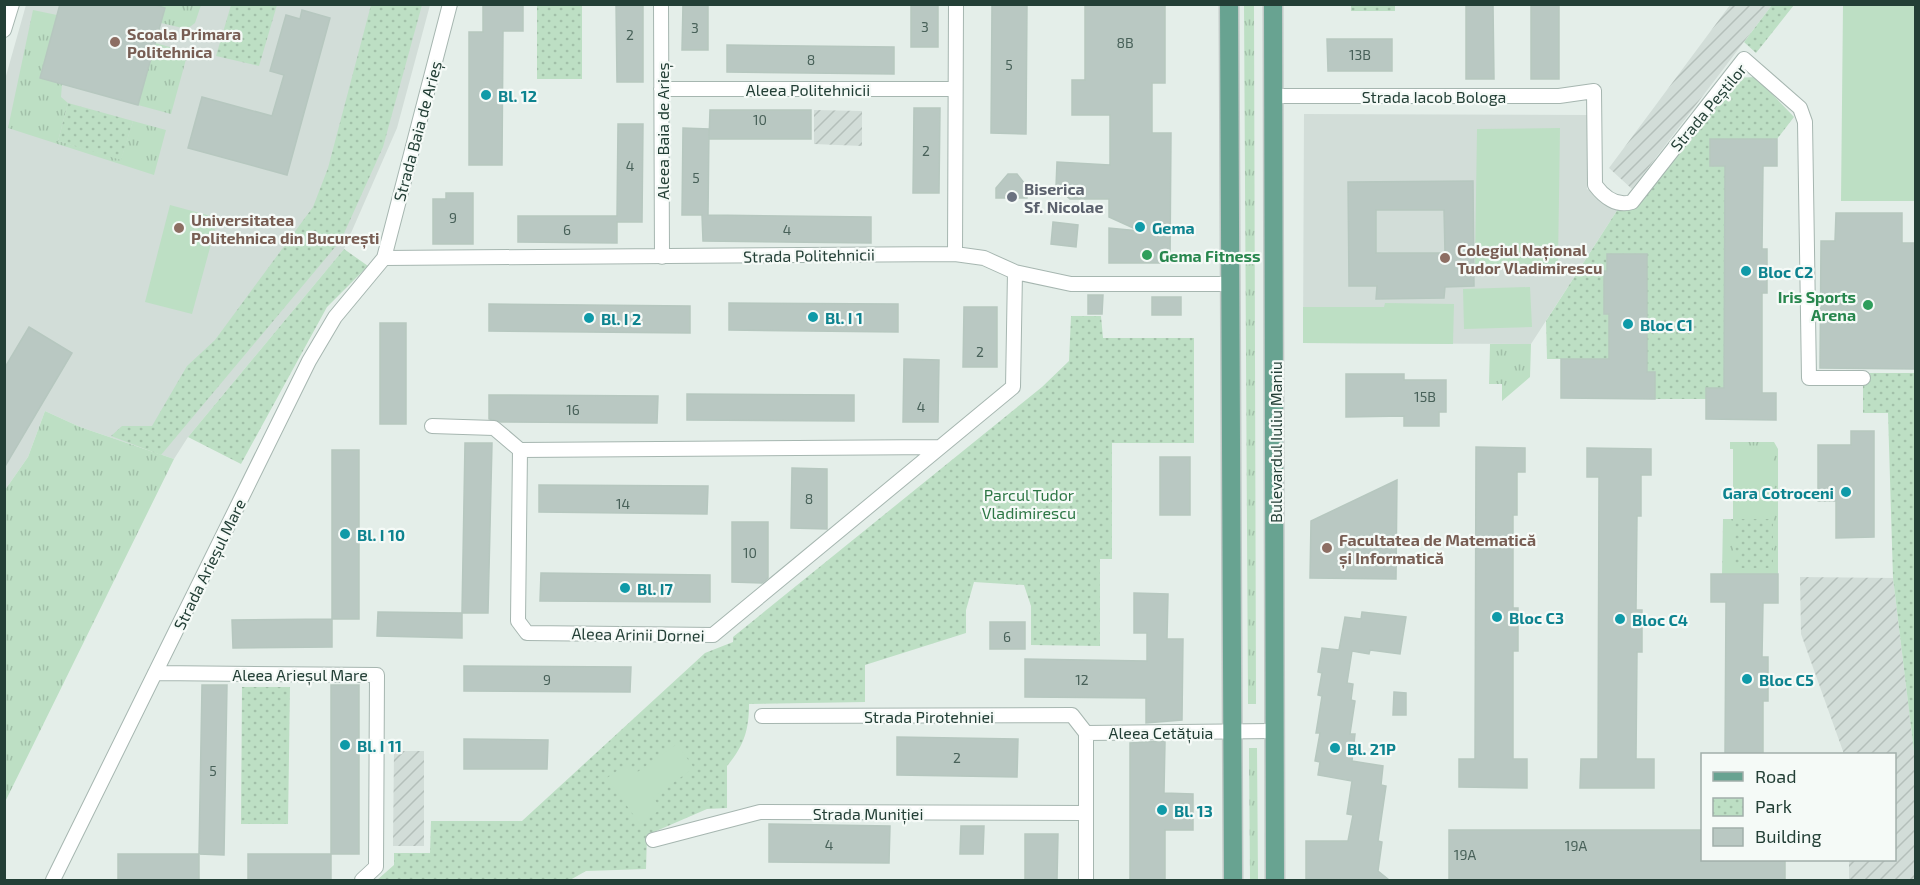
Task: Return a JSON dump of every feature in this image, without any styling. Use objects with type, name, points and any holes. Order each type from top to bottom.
[{"type":"main road","points":[[1229,4],[1233,880]]},
{"type":"main road","name":"Bulevardul Iuliu Maniu","points":[[1273,4],[1275,880]]},
{"type":"street","points":[[4,30],[12,4]]},
{"type":"street","name":"Strada Baia de Arieș","points":[[384,258],[450,4]]},
{"type":"street","name":"Aleea Baia de Arieș","points":[[661,4],[662,256]]},
{"type":"street","points":[[955,254],[956,4]]},
{"type":"street","name":"Strada Peștilor","points":[[1594,92],[1595,185],[1617,203],[1626,204],[1632,202],[1744,59],[1800,108],[1807,135],[1809,378],[1863,378]]},
{"type":"street","name":"Aleea Politehnicii","points":[[662,89],[955,89]]},
{"type":"street","name":"Strada Iacob Bologa","points":[[1273,96],[1559,96],[1594,92]]},
{"type":"street","name":"Strada Politehnicii","points":[[384,258],[955,254],[984,258],[1015,272],[1071,284],[1230,284]]},
{"type":"street","name":"Strada Arieșul Mare","points":[[53,880],[309,361],[335,317],[384,258]]},
{"type":"street","name":"Aleea Arinii Dornei","points":[[520,450],[518,621],[520,628],[526,633],[713,635],[1013,387],[1015,272]]},
{"type":"street","points":[[432,426],[494,428],[520,450],[939,447]]},
{"type":"street","name":"Aleea Arieșul Mare","points":[[155,673],[377,675],[376,867],[362,880]]},
{"type":"street","name":"Strada Pirotehniei","points":[[762,716],[1072,715],[1086,733]]},
{"type":"street","name":"Aleea Cetățuia","points":[[1086,880],[1086,733],[1275,731]]},
{"type":"street","name":"Strada Muniției","points":[[652,840],[760,812],[1086,813]]},
{"type":"shaded area","name":"Universitatea Politehnica din București","points":[[26,5],[430,5],[397,128],[344,249],[188,437],[174,459],[80,427],[45,411],[28,457],[5,490],[4,83]]},
{"type":"shaded area","points":[[1730,5],[1772,5],[1632,189],[1609,168]]},
{"type":"shaded area","points":[[814,110],[862,111],[862,146],[814,144]]},
{"type":"shaded area","name":"Colegiul Național Tudor Vladimirescu","points":[[1304,114],[1587,115],[1587,189],[1618,209],[1531,344],[1303,343]]},
{"type":"shaded area","points":[[1800,577],[1893,578],[1915,760],[1915,880],[1849,880],[1849,861],[1896,861],[1896,753],[1844,753],[1801,634]]},
{"type":"shaded area","points":[[394,751],[424,751],[424,846],[393,846]]},
{"type":"green space","points":[[152,5],[201,5],[195,23],[187,29],[161,23]]},
{"type":"green space","points":[[231,5],[277,5],[259,66],[216,56]]},
{"type":"green space","points":[[371,5],[422,5],[383,147],[341,240],[161,455],[111,436],[122,426],[152,426],[187,366],[215,340],[313,207],[328,168]]},
{"type":"green space","points":[[537,5],[582,5],[582,79],[537,79]]},
{"type":"green space","points":[[1244,5],[1254,5],[1256,704],[1248,704]]},
{"type":"green space","points":[[1351,5],[1395,5],[1395,11],[1351,11]]},
{"type":"green space","points":[[1772,5],[1794,5],[1756,53],[1744,42]]},
{"type":"green space","points":[[1843,5],[1915,5],[1915,201],[1841,201]]},
{"type":"green space","points":[[33,10],[57,15],[40,78],[62,84],[61,97],[68,103],[58,141],[121,159],[133,121],[166,130],[154,175],[8,128]]},
{"type":"green space","points":[[155,43],[188,52],[171,114],[138,105]]},
{"type":"green space","points":[[1756,77],[1794,117],[1777,139],[1725,166],[1724,388],[1706,399],[1655,399],[1655,372],[1647,372],[1647,254],[1607,255],[1607,271],[1604,271],[1604,313],[1609,314],[1609,359],[1547,359],[1546,321],[1618,209],[1639,205],[1733,78]]},
{"type":"green space","points":[[68,103],[133,121],[121,160],[58,141]]},
{"type":"green space","points":[[1560,128],[1558,264],[1475,264],[1477,129]]},
{"type":"green space","points":[[170,205],[218,218],[192,314],[145,302]]},
{"type":"green space","points":[[344,249],[368,266],[327,307],[241,464],[188,437]]},
{"type":"green space","points":[[1530,287],[1532,327],[1464,329],[1463,289]]},
{"type":"green space","points":[[1385,303],[1454,304],[1453,344],[1303,343],[1303,307],[1384,307]]},
{"type":"green space","name":"Parcul Tudor Vladimirescu","points":[[1071,316],[1101,316],[1103,338],[1194,338],[1194,443],[1112,443],[1112,559],[1100,559],[1100,646],[1031,645],[1031,606],[1024,585],[974,582],[966,610],[966,633],[865,665],[865,702],[749,704],[744,737],[738,752],[727,766],[727,808],[707,809],[647,835],[646,869],[586,871],[570,880],[377,880],[394,865],[394,853],[430,853],[431,821],[522,821],[705,653],[733,642],[733,637],[1042,387],[1069,361]]},
{"type":"green space","points":[[1490,344],[1531,344],[1530,377],[1502,401],[1502,384],[1489,384]]},
{"type":"green space","points":[[1863,373],[1915,373],[1915,760],[1893,578],[1888,413],[1863,413]]},
{"type":"green space","points":[[45,411],[80,427],[174,459],[5,802],[5,490],[28,457]]},
{"type":"green space","points":[[1730,442],[1774,442],[1778,449],[1778,574],[1722,574],[1723,519],[1733,519],[1733,567],[1773,567],[1773,449],[1730,449]]},
{"type":"green space","points":[[1733,449],[1773,449],[1773,519],[1733,519]]},
{"type":"green space","points":[[1733,519],[1773,519],[1773,568],[1733,568]]},
{"type":"green space","points":[[242,687],[290,687],[288,824],[241,824]]},
{"type":"green space","points":[[677,744],[694,768],[653,797],[661,809],[640,824],[607,778],[628,763],[636,773]]},
{"type":"green space","points":[[1249,748],[1257,748],[1258,880],[1250,880]]},
{"type":"building","points":[[60,4],[152,4],[165,8],[138,105],[40,78]]},
{"type":"building","name":"Bl. 12","points":[[483,4],[523,4],[523,31],[503,31],[502,165],[469,165],[469,32],[483,32]]},
{"type":"building","points":[[616,4],[643,4],[643,82],[617,82]]},
{"type":"building","points":[[683,4],[708,4],[708,50],[682,50]]},
{"type":"building","points":[[911,4],[938,4],[938,47],[911,47]]},
{"type":"building","points":[[992,4],[1027,4],[1026,134],[991,133]]},
{"type":"building","points":[[1085,4],[1165,4],[1165,83],[1152,83],[1152,133],[1171,133],[1170,263],[1109,263],[1109,228],[1140,231],[1109,217],[1109,199],[1070,199],[1056,187],[1057,162],[1110,165],[1110,115],[1072,115],[1072,80],[1085,80]]},
{"type":"building","points":[[1466,4],[1493,4],[1494,79],[1466,79]]},
{"type":"building","points":[[1531,4],[1559,4],[1559,79],[1531,79]]},
{"type":"building","points":[[302,10],[330,18],[287,175],[188,148],[202,97],[272,116],[284,75],[270,71],[286,15],[300,19]]},
{"type":"building","points":[[1327,39],[1392,39],[1392,71],[1328,71]]},
{"type":"building","points":[[727,45],[894,47],[894,74],[727,72]]},
{"type":"building","points":[[914,108],[940,108],[939,193],[913,193]]},
{"type":"building","points":[[710,110],[811,110],[811,139],[709,139]]},
{"type":"building","points":[[618,124],[643,124],[642,222],[617,222],[617,243],[518,242],[518,216],[617,216]]},
{"type":"building","points":[[683,128],[709,129],[708,215],[871,217],[871,243],[703,241],[702,215],[682,215]]},
{"type":"building","name":"Bloc C2","points":[[1710,139],[1777,139],[1777,166],[1763,166],[1762,249],[1767,249],[1767,293],[1762,293],[1762,393],[1776,393],[1776,420],[1706,419],[1706,388],[1724,388],[1725,166],[1710,166]]},
{"type":"building","points":[[1008,174],[1017,174],[1028,188],[1027,198],[996,198],[996,188]]},
{"type":"building","points":[[1473,181],[1474,286],[1445,287],[1444,298],[1376,299],[1377,286],[1349,286],[1348,182]],"holes":[[[1376,210],[1444,210],[1445,253],[1376,253]]]},
{"type":"building","points":[[446,193],[473,193],[473,244],[433,244],[433,199],[446,199]]},
{"type":"building","name":"Iris Sports Arena","points":[[1836,213],[1902,213],[1902,243],[1916,243],[1916,369],[1820,368],[1821,241],[1835,241]]},
{"type":"building","points":[[1053,222],[1078,225],[1076,247],[1051,244]]},
{"type":"building","name":"Bloc C1","points":[[1607,254],[1647,254],[1647,372],[1655,372],[1655,399],[1561,398],[1561,359],[1609,359],[1609,314],[1604,314],[1604,271],[1607,271]]},
{"type":"building","points":[[1088,295],[1103,295],[1102,314],[1088,314]]},
{"type":"building","points":[[1152,297],[1181,297],[1181,315],[1152,315]]},
{"type":"building","name":"Bl. I 1","points":[[729,303],[898,304],[898,332],[729,330]]},
{"type":"building","name":"Bl. I 2","points":[[489,304],[690,306],[690,333],[489,331]]},
{"type":"building","points":[[964,307],[997,307],[997,367],[963,367]]},
{"type":"building","points":[[380,323],[406,323],[406,424],[380,424]]},
{"type":"building","points":[[29,327],[72,353],[4,468],[4,369]]},
{"type":"building","points":[[904,359],[939,360],[938,422],[903,422]]},
{"type":"building","points":[[1346,374],[1404,374],[1404,380],[1446,380],[1446,412],[1439,412],[1439,426],[1404,426],[1404,416],[1346,417]]},
{"type":"building","points":[[687,394],[854,395],[854,421],[687,420]]},
{"type":"building","points":[[489,395],[658,396],[657,423],[501,422],[489,419]]},
{"type":"building","name":"Gara Cotroceni","points":[[1851,431],[1874,431],[1874,537],[1836,538],[1836,501],[1818,501],[1818,445],[1851,445]]},
{"type":"building","points":[[465,443],[492,443],[488,613],[462,613]]},
{"type":"building","name":"Bloc C3","points":[[1476,447],[1525,448],[1525,472],[1517,472],[1517,515],[1513,515],[1513,608],[1518,608],[1518,651],[1513,651],[1513,759],[1527,759],[1527,788],[1459,787],[1459,759],[1475,759]]},
{"type":"building","name":"Bloc C4","points":[[1587,448],[1651,449],[1651,475],[1641,475],[1641,516],[1637,516],[1636,610],[1642,610],[1642,652],[1637,652],[1636,759],[1654,759],[1654,788],[1580,788],[1581,759],[1598,759],[1599,477],[1587,477]]},
{"type":"building","name":"Bl. I 10","points":[[332,450],[359,450],[359,619],[332,619]]},
{"type":"building","points":[[1160,457],[1190,457],[1190,515],[1160,515]]},
{"type":"building","points":[[792,468],[827,469],[827,529],[791,528]]},
{"type":"building","points":[[1397,480],[1396,579],[1310,578],[1311,521]]},
{"type":"building","points":[[539,485],[708,486],[707,514],[539,512]]},
{"type":"building","points":[[732,522],[768,522],[768,578],[762,583],[732,582]]},
{"type":"building","name":"Bl. I7","points":[[541,573],[710,575],[710,602],[540,601]]},
{"type":"building","name":"Bloc C5","points":[[1711,574],[1778,574],[1778,603],[1763,603],[1762,657],[1768,657],[1768,701],[1763,701],[1763,753],[1725,753],[1726,602],[1711,602]]},
{"type":"building","points":[[1134,593],[1168,594],[1167,639],[1183,639],[1182,720],[1146,723],[1146,698],[1025,697],[1025,659],[1147,661],[1147,633],[1134,633]]},
{"type":"building","points":[[378,612],[462,613],[462,638],[377,636]]},
{"type":"building","name":"Bl. 21P","points":[[1362,612],[1406,617],[1400,654],[1370,650],[1369,654],[1352,651],[1347,683],[1353,684],[1351,700],[1355,701],[1350,734],[1355,734],[1352,761],[1383,766],[1381,785],[1386,786],[1378,841],[1382,842],[1378,871],[1389,880],[1306,879],[1306,841],[1348,841],[1353,815],[1347,814],[1352,781],[1318,775],[1320,762],[1315,761],[1320,733],[1316,733],[1322,696],[1318,695],[1322,673],[1318,672],[1322,648],[1339,650],[1345,617],[1361,619]]},
{"type":"building","points":[[332,619],[332,647],[233,648],[232,620]]},
{"type":"building","points":[[990,622],[1025,622],[1025,649],[990,649]]},
{"type":"building","points":[[464,666],[631,667],[630,692],[464,691]]},
{"type":"building","points":[[202,685],[227,685],[224,855],[199,854]]},
{"type":"building","name":"Bl. I 11","points":[[331,685],[359,685],[359,854],[331,854]]},
{"type":"building","points":[[1394,692],[1406,693],[1406,715],[1393,715]]},
{"type":"building","points":[[897,737],[1018,739],[1017,777],[897,775]]},
{"type":"building","points":[[464,739],[548,740],[547,769],[464,769]]},
{"type":"building","name":"Bl. 13","points":[[1165,741],[1164,793],[1193,794],[1193,830],[1165,830],[1165,880],[1130,880],[1130,743]]},
{"type":"building","points":[[769,824],[890,826],[889,863],[769,862]]},
{"type":"building","points":[[961,826],[984,826],[983,854],[960,854]]},
{"type":"building","points":[[1449,830],[1701,830],[1701,861],[1785,861],[1785,880],[1449,880]]},
{"type":"building","points":[[1025,834],[1058,834],[1057,880],[1025,880]]},
{"type":"building","points":[[118,854],[199,854],[199,880],[118,880]]},
{"type":"building","points":[[248,854],[331,854],[331,880],[248,880]]},
{"type":"place","name":"Scoala Primara Politehnica","points":[[115,42]]},
{"type":"place","name":"Bl. 12","points":[[486,95]]},
{"type":"place","name":"Biserica Sf. Nicolae","points":[[1012,197]]},
{"type":"place","name":"Gema","points":[[1140,227]]},
{"type":"place","name":"Universitatea Politehnica din București","points":[[179,228]]},
{"type":"place","name":"Gema Fitness","points":[[1147,255]]},
{"type":"place","name":"Colegiul Național Tudor Vladimirescu","points":[[1445,258]]},
{"type":"place","name":"Bloc C2","points":[[1746,271]]},
{"type":"place","name":"Iris Sports Arena","points":[[1868,305]]},
{"type":"place","name":"Bl. I 1","points":[[813,317]]},
{"type":"place","name":"Bl. I 2","points":[[589,318]]},
{"type":"place","name":"Bloc C1","points":[[1628,324]]},
{"type":"place","name":"Gara Cotroceni","points":[[1846,492]]},
{"type":"place","name":"Bl. I 10","points":[[345,534]]},
{"type":"place","name":"Facultatea de Matematică și Informatică","points":[[1327,548]]},
{"type":"place","name":"Bl. I7","points":[[625,588]]},
{"type":"place","name":"Bloc C3","points":[[1497,617]]},
{"type":"place","name":"Bloc C4","points":[[1620,619]]},
{"type":"place","name":"Bloc C5","points":[[1747,679]]},
{"type":"place","name":"Bl. I 11","points":[[345,745]]},
{"type":"place","name":"Bl. 21P","points":[[1335,748]]},
{"type":"place","name":"Bl. 13","points":[[1162,810]]}]
